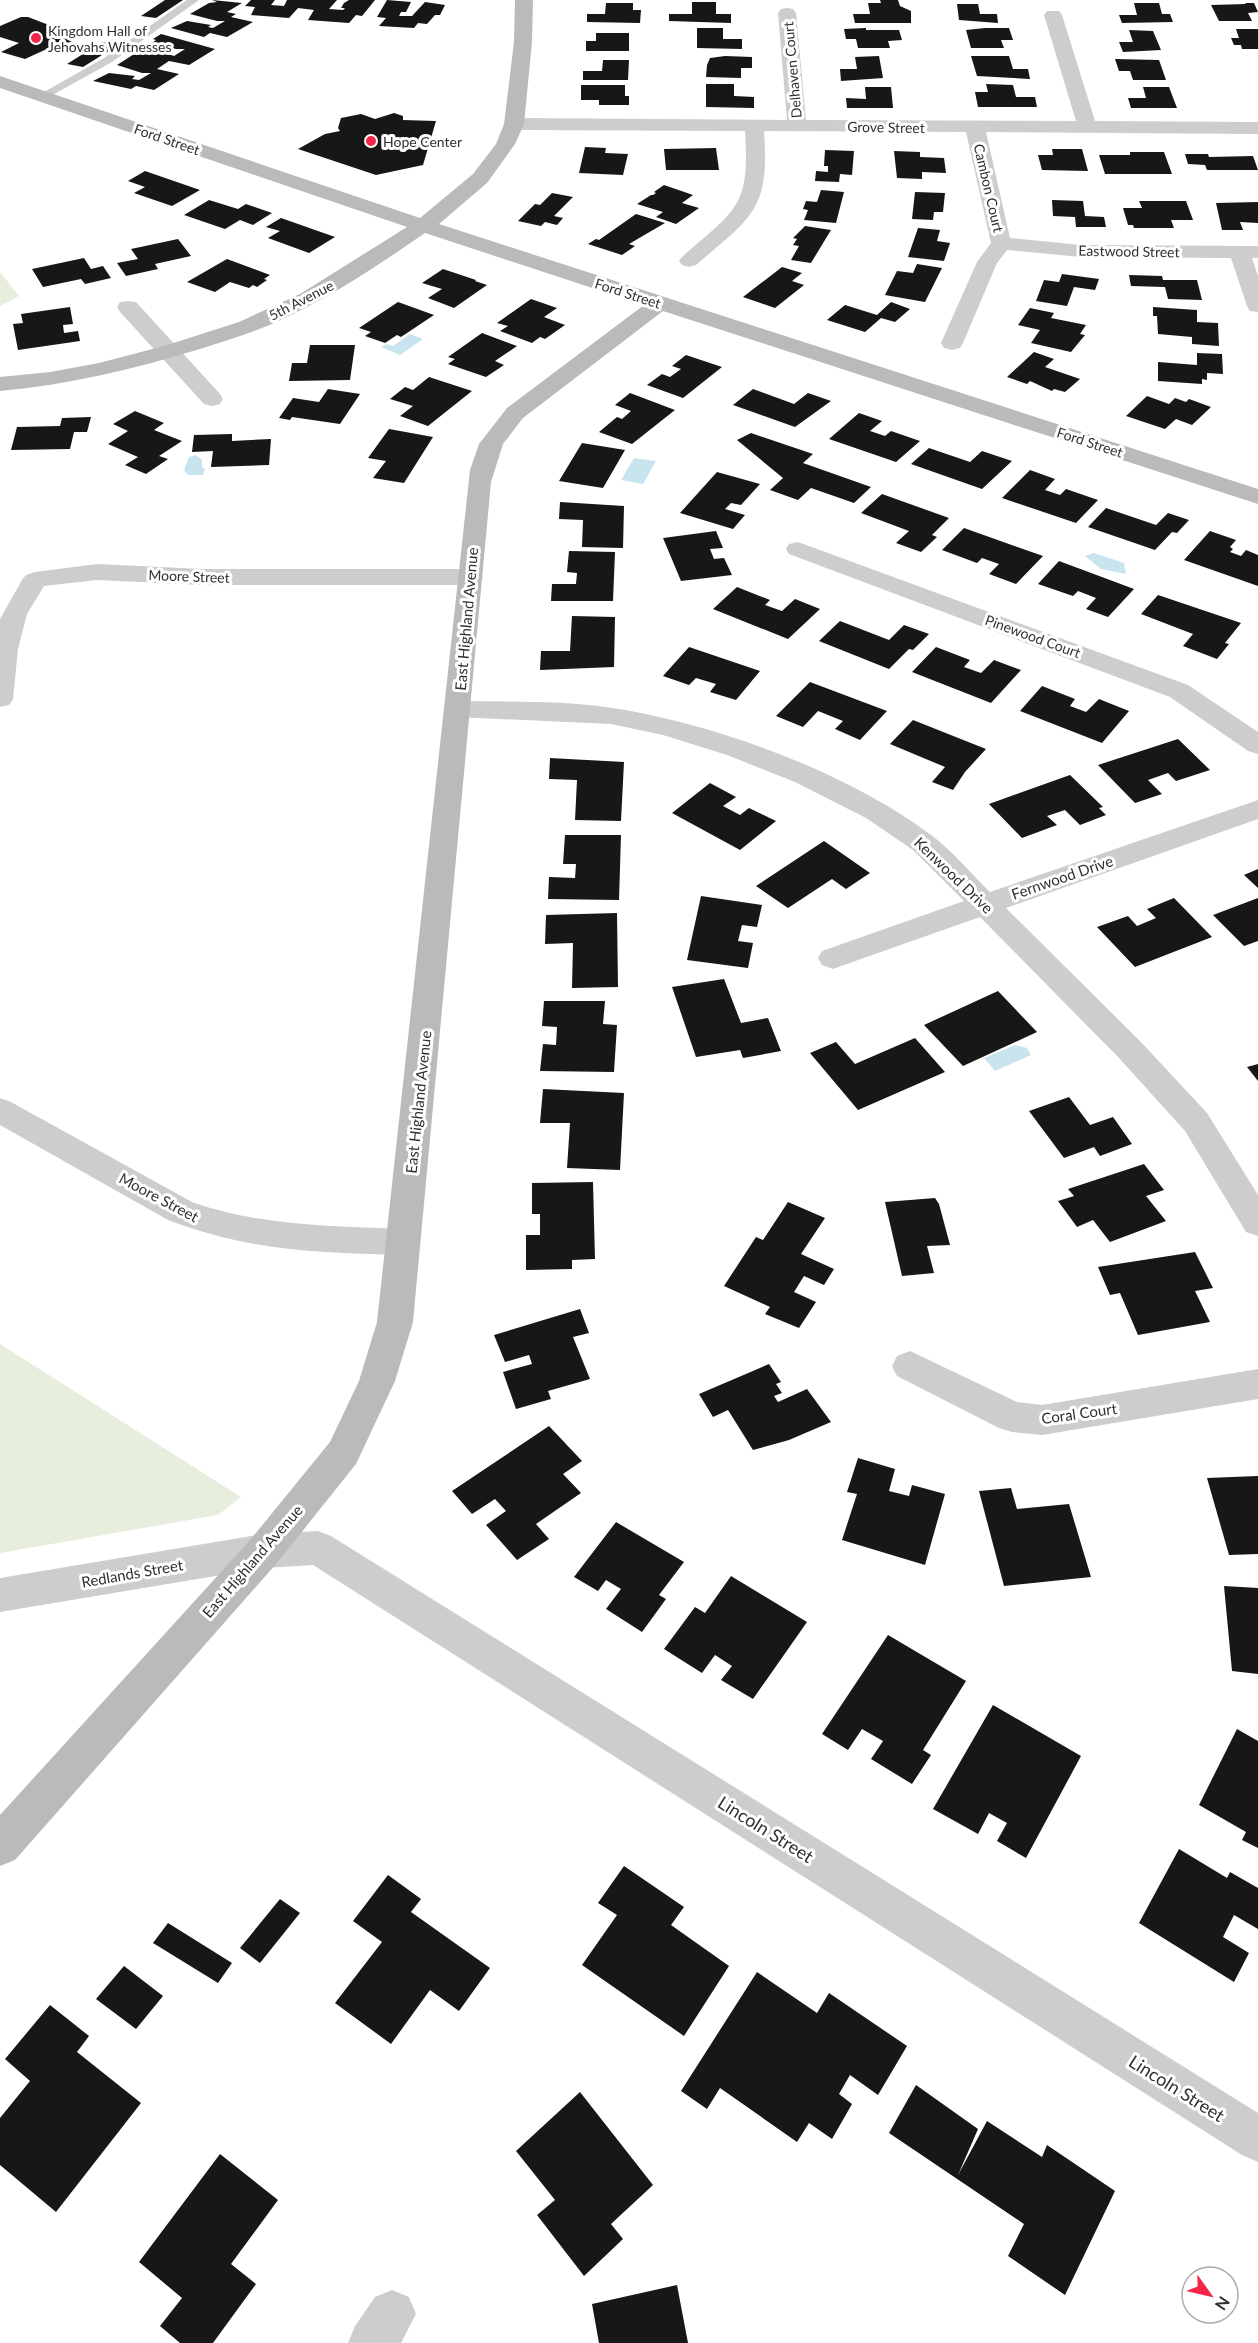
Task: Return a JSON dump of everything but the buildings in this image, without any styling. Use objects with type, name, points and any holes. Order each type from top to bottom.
[{"type":"main road","points":[[423,226],[469,191],[501,153],[514,124],[525,0]]},
{"type":"main road","name":"Ford Street","points":[[0,82],[659,304],[1258,497]]},
{"type":"main road","name":"5th Avenue","points":[[0,384],[93,371],[168,352],[275,315],[322,290],[423,226]]},
{"type":"main road","name":"East Highland Avenue","points":[[0,1845],[264,1551],[343,1453],[377,1381],[395,1322],[479,482],[484,454],[499,431],[515,413],[659,304]]},
{"type":"street","name":"Delhaven Court","points":[[787,13],[797,126]]},
{"type":"street","points":[[1053,15],[1087,128]]},
{"type":"street","name":"Grove Street","points":[[514,124],[1258,128]]},
{"type":"street","points":[[689,261],[740,215],[754,190],[757,165],[754,126]]},
{"type":"street","name":"Cambon Court","points":[[952,343],[987,262],[1001,243],[975,128]]},
{"type":"street","name":"Eastwood Street","points":[[1001,243],[1081,251],[1249,252]]},
{"type":"street","points":[[1249,252],[1258,306]]},
{"type":"street","points":[[128,306],[212,399]]},
{"type":"street","name":"Pinewood Court","points":[[798,549],[1179,691],[1258,745]]},
{"type":"street","name":"Moore Street","points":[[0,699],[5,649],[14,614],[34,580],[97,572],[202,577],[470,577]]},
{"type":"street","name":"Kenwood Drive","points":[[458,709],[510,709],[611,716],[668,727],[737,749],[805,776],[876,811],[923,843],[1130,1050],[1196,1122],[1258,1223]]},
{"type":"street","name":"Fernwood Drive","points":[[833,958],[1258,809]]},
{"type":"street","name":"Moore Street","points":[[0,1110],[180,1211],[204,1221],[262,1236],[404,1242]]},
{"type":"street","name":"Coral Court","points":[[910,1366],[1012,1417],[1042,1420],[1258,1384]]},
{"type":"street","name":"Lincoln Street","points":[[264,1551],[318,1548],[1258,2139]]},
{"type":"street","name":"Redlands Street","points":[[0,1595],[264,1551]]},
{"type":"lane","points":[[43,96],[108,60],[194,0]]},
{"type":"green space","points":[[0,272],[19,296],[0,306]]},
{"type":"green space","points":[[0,1344],[241,1497],[218,1515],[0,1553]]},
{"type":"water","points":[[410,334],[423,339],[400,355],[381,347],[387,344],[393,346]]},
{"type":"water","points":[[196,455],[202,460],[202,467],[205,469],[203,475],[188,475],[184,470],[189,457]]},
{"type":"water","points":[[634,458],[656,461],[643,484],[621,480]]},
{"type":"water","points":[[1094,553],[1124,563],[1126,574],[1101,569],[1085,556]]},
{"type":"water","points":[[1015,1045],[1027,1048],[1031,1055],[995,1071],[984,1058]]},
{"type":"place","name":"Kingdom Hall of Jehovahs Witnesses","points":[[36,38]]},
{"type":"place","name":"Hope Center","points":[[371,141]]}]
